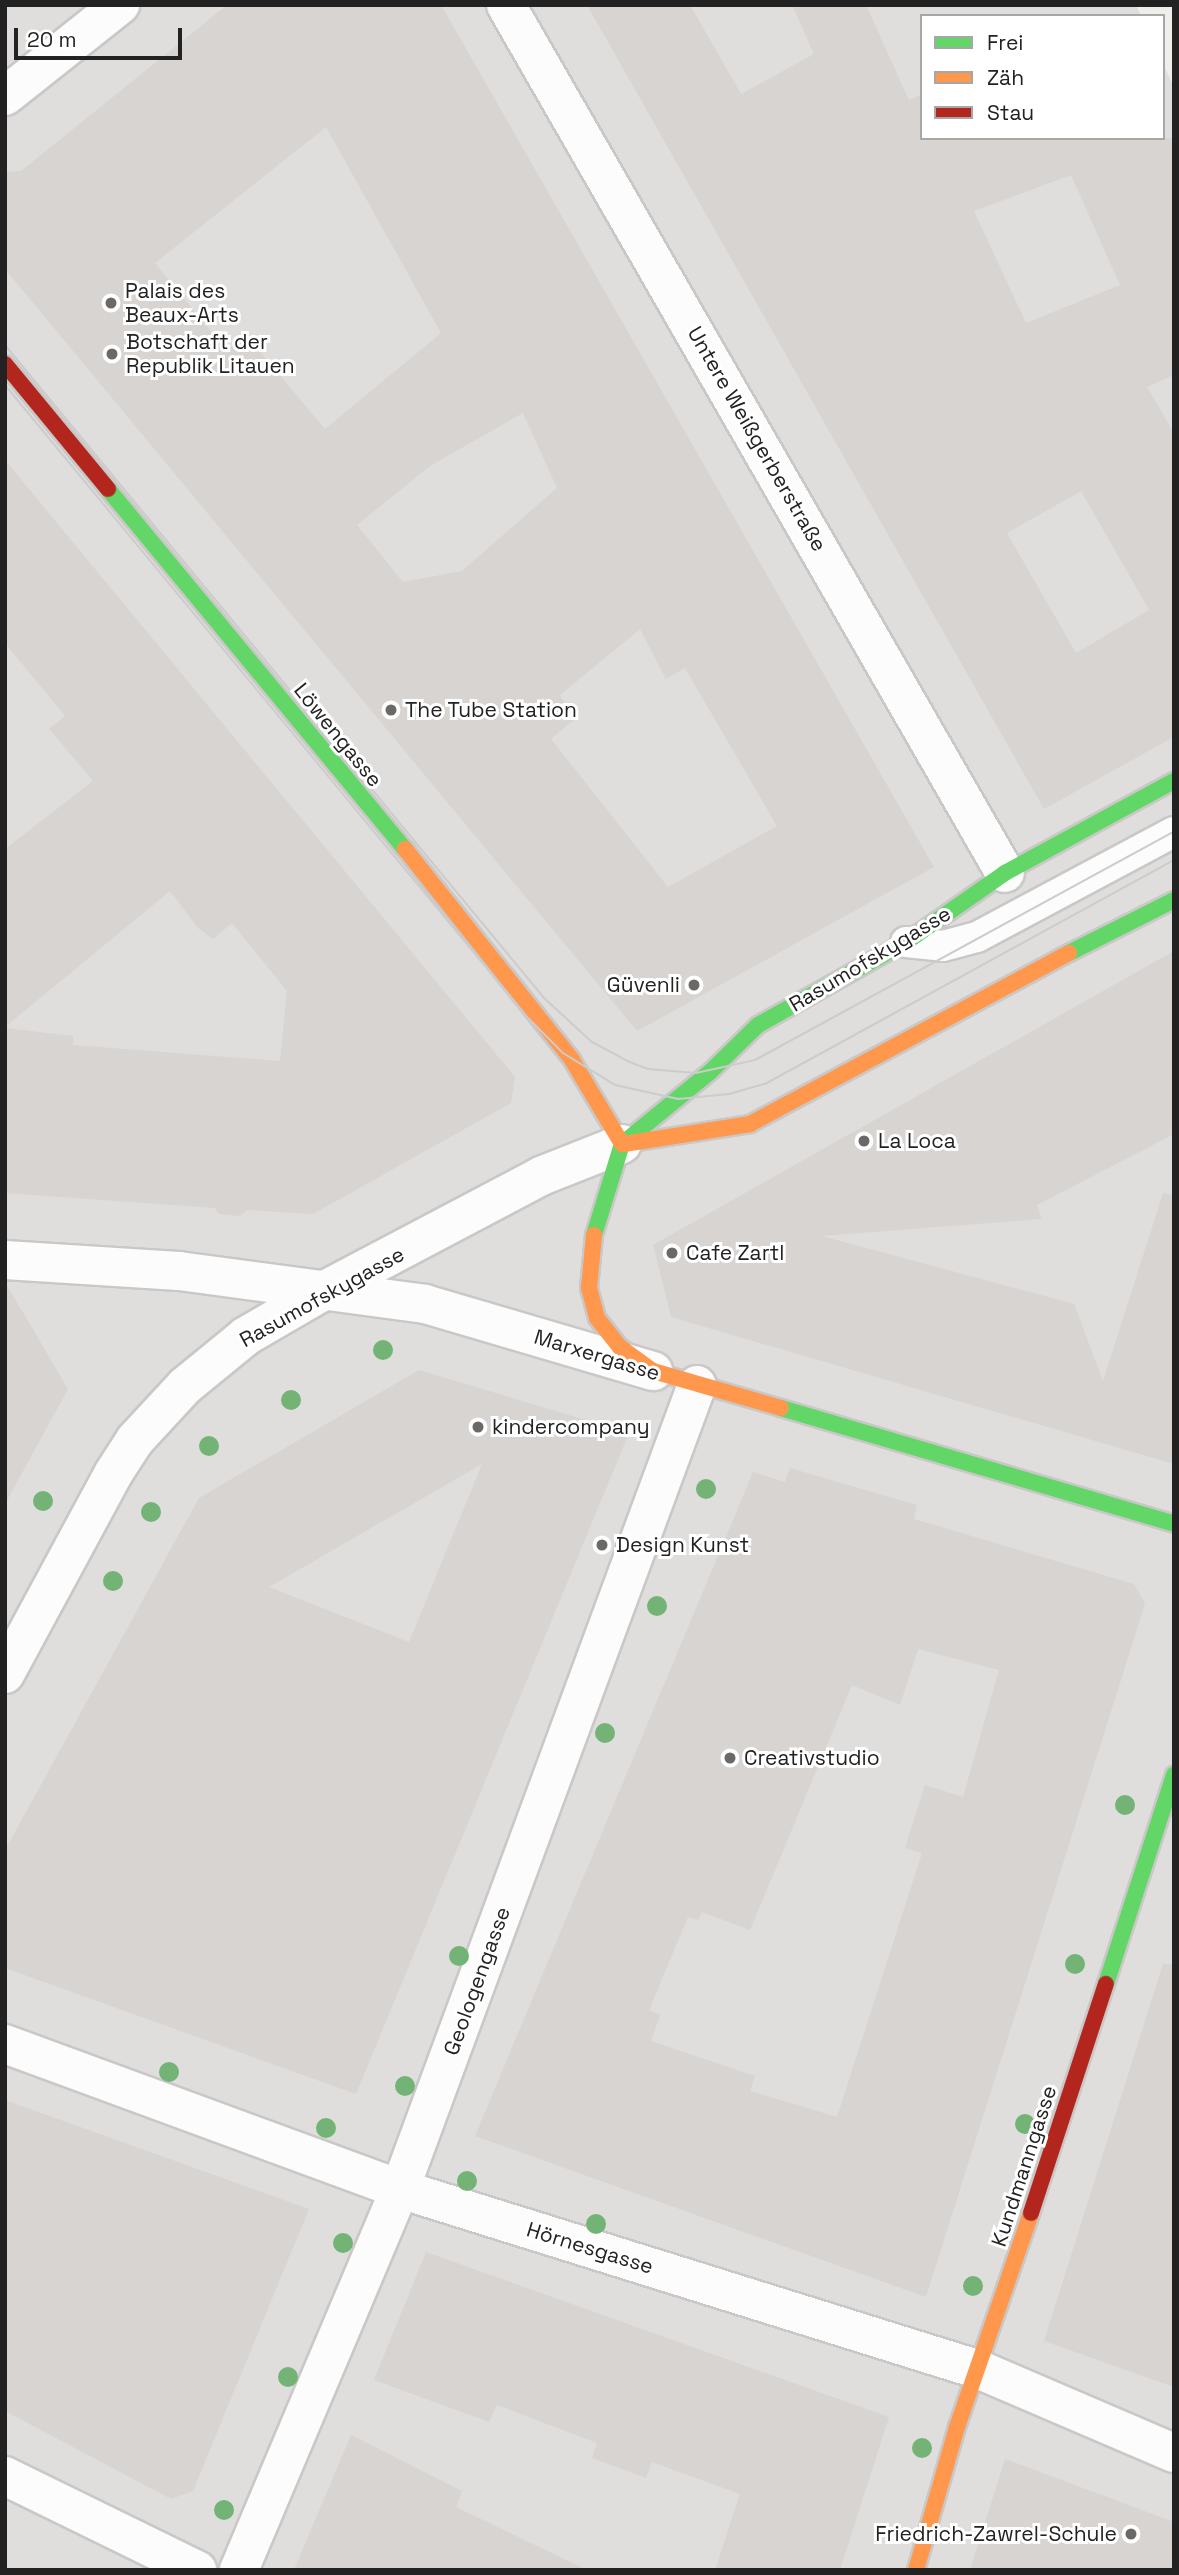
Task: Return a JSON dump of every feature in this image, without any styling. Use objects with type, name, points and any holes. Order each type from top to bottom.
[{"type":"street","points":[[5,96],[120,5]]},
{"type":"street","name":"Untere Weißgerberstraße","points":[[506,5],[1005,873]]},
{"type":"street","name":"Löwengasse","points":[[5,364],[487,948],[572,1060],[622,1144]]},
{"type":"street","name":"Rasumofskygasse","points":[[622,1144],[710,1072],[758,1026],[906,942],[1005,873],[1174,781]]},
{"type":"street","name":"Rasumofskygasse","points":[[5,1674],[89,1516],[135,1440],[185,1386],[246,1336],[327,1289],[541,1176],[622,1144],[750,1124],[920,1030],[1174,900]]},
{"type":"street","points":[[622,1144],[594,1233],[589,1288],[597,1318],[620,1347],[653,1371]]},
{"type":"street","name":"Marxergasse","points":[[5,1260],[178,1271],[425,1304],[1174,1524]]},
{"type":"street","name":"Geologengasse","points":[[239,2570],[400,2189],[697,1385]]},
{"type":"street","name":"Kundmanngasse","points":[[916,2570],[957,2427],[980,2370],[1174,1774]]},
{"type":"street","name":"Hörnesgasse","points":[[5,2044],[400,2189],[980,2370],[1174,2453]]},
{"type":"street","points":[[5,2476],[197,2570]]},
{"type":"lane","points":[[906,942],[943,946],[977,937],[1174,832]]},
{"type":"shaded area","points":[[5,5],[1136,5],[1140,14],[920,14],[920,140],[1165,140],[1165,68],[1174,87],[1174,2570],[5,2570]]},
{"type":"building","points":[[227,5],[441,5],[934,867],[637,1031],[5,269],[5,172],[21,171]],"holes":[[[326,127],[441,333],[325,429],[245,334],[227,351],[155,263]],[[523,413],[557,488],[462,571],[403,582],[357,525],[430,466]],[[640,629],[666,679],[685,668],[777,826],[668,887],[551,739],[575,719],[560,695]]]},
{"type":"building","points":[[587,5],[690,5],[741,94],[814,54],[792,5],[866,5],[909,100],[920,95],[920,140],[1174,138],[1174,375],[1147,387],[1174,433],[1174,737],[1044,809]],"holes":[[[1071,175],[1120,285],[1026,323],[974,211]],[[1081,491],[1149,610],[1076,653],[1007,533]]]},
{"type":"building","points":[[5,460],[515,1077],[511,1103],[313,1214],[247,1210],[240,1216],[218,1214],[215,1208],[5,1193],[5,1028],[73,1036],[73,1045],[280,1061],[287,991],[232,923],[213,939],[198,928],[170,891],[5,1027],[5,849],[93,781],[49,729],[65,716],[5,643]]},
{"type":"building","points":[[1174,951],[1174,1134],[1037,1205],[1042,1219],[822,1236],[1074,1304],[1103,1381],[1163,1193],[1174,1195],[1174,1464],[671,1317],[653,1245]]},
{"type":"building","points":[[5,1282],[68,1389],[5,1504]]},
{"type":"building","points":[[419,1370],[629,1433],[356,2094],[5,1968],[5,1850],[199,1498]],"holes":[[[482,1464],[409,1642],[269,1587]]]},
{"type":"building","points":[[790,1468],[917,1505],[914,1519],[1134,1584],[1145,1604],[926,2297],[475,2136],[753,1472],[785,1482]],"holes":[[[918,1649],[999,1670],[963,1797],[925,1785],[905,1848],[922,1853],[837,2117],[750,2091],[755,2076],[651,2041],[660,2015],[649,2010],[688,1917],[698,1920],[702,1912],[750,1930],[852,1685],[900,1705]]]},
{"type":"building","points":[[1163,1964],[1174,1965],[1174,2387],[1044,2341]]},
{"type":"building","points":[[5,2100],[309,2209],[193,2491],[171,2499],[5,2411]]},
{"type":"building","points":[[426,2252],[889,2417],[840,2570],[715,2570],[740,2494],[652,2462],[646,2478],[592,2458],[597,2443],[497,2405],[489,2422],[374,2380]]},
{"type":"building","points":[[351,2435],[462,2491],[456,2507],[587,2570],[294,2570]]},
{"type":"building","points":[[1005,2459],[1174,2522],[1174,2570],[970,2570]]},
{"type":"tram line","points":[[5,345],[544,998],[592,1042],[627,1061],[648,1069],[696,1073],[755,1060],[1174,832]]},
{"type":"tram line","points":[[5,385],[528,1018],[563,1053],[615,1085],[678,1099],[729,1094],[765,1084],[1174,860]]},
{"type":"traffic: fast","points":[[108,489],[405,849]]},
{"type":"traffic: fast","points":[[594,1235],[622,1144],[710,1072],[758,1025],[906,942],[1005,873],[1174,781]]},
{"type":"traffic: fast","points":[[1069,953],[1174,900]]},
{"type":"traffic: fast","points":[[781,1408],[1174,1524]]},
{"type":"traffic: fast","points":[[1106,1984],[1174,1775]]},
{"type":"traffic: slow","points":[[405,849],[572,1060],[622,1144]]},
{"type":"traffic: slow","points":[[624,1144],[750,1124],[1069,953]]},
{"type":"traffic: slow","points":[[594,1235],[589,1288],[597,1318],[620,1347],[653,1371],[781,1408]]},
{"type":"traffic: slow","points":[[916,2570],[957,2427],[1031,2213]]},
{"type":"traffic: jam","points":[[5,364],[108,489]]},
{"type":"traffic: jam","points":[[1031,2213],[1106,1984]]},
{"type":"place","name":"Palais des Beaux-Arts","points":[[111,303]]},
{"type":"place","name":"Botschaft der Republik Litauen","points":[[112,354]]},
{"type":"place","name":"The Tube Station","points":[[391,710]]},
{"type":"place","name":"Güvenli","points":[[694,985]]},
{"type":"place","name":"La Loca","points":[[864,1141]]},
{"type":"place","name":"Cafe Zartl","points":[[672,1253]]},
{"type":"place","name":"kindercompany","points":[[478,1427]]},
{"type":"place","name":"Design Kunst","points":[[602,1545]]},
{"type":"place","name":"Creativstudio","points":[[730,1758]]},
{"type":"place","name":"Friedrich-Zawrel-Schule","points":[[1131,2534]]}]
